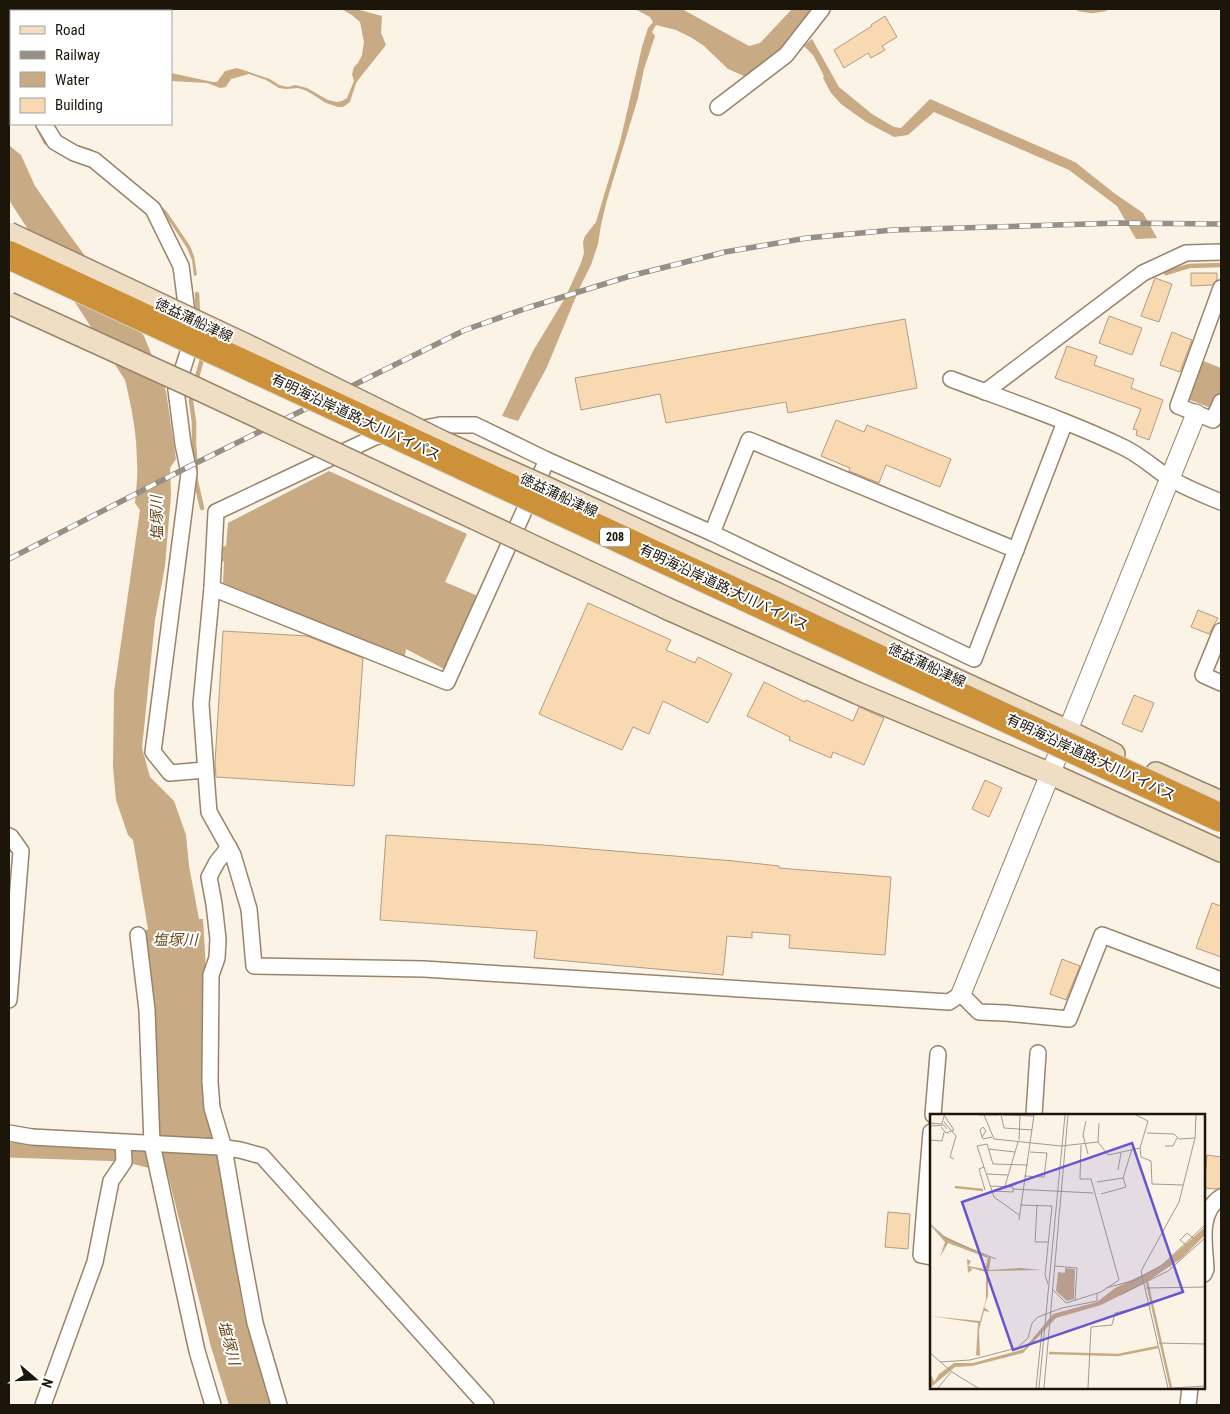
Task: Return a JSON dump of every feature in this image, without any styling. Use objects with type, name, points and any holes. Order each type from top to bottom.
[{"type":"highway","name":"有明海沿岸道路;大川バイパス","points":[[9,256],[1221,818]]},
{"type":"main road","name":"徳益蒲船津線","points":[[9,233],[255,349],[441,441],[776,593],[1121,758],[1221,802]]},
{"type":"main road","points":[[9,303],[196,388],[668,609],[857,693],[1051,774],[1221,850]]},
{"type":"street","points":[[9,26],[10,9]]},
{"type":"street","points":[[718,107],[786,55],[822,9]]},
{"type":"street","points":[[45,125],[55,142],[74,153],[94,160],[153,209],[181,266],[192,343],[176,390],[189,473],[153,752],[170,773],[206,770]]},
{"type":"street","points":[[985,392],[1143,273],[1186,252],[1221,252]]},
{"type":"street","points":[[1221,288],[1178,406],[1213,420],[1221,402]]},
{"type":"street","points":[[951,379],[1065,422],[1126,448],[1170,478],[1221,502]]},
{"type":"street","points":[[1065,422],[974,659],[712,533],[547,460],[475,425],[440,425],[375,437],[216,512],[212,588],[201,704],[209,812],[233,855],[249,909],[254,966],[424,969],[949,1002],[961,994],[1196,414]]},
{"type":"street","points":[[712,533],[749,440],[1016,550]]},
{"type":"street","points":[[212,588],[447,682],[547,460]]},
{"type":"street","points":[[884,645],[893,620]]},
{"type":"street","points":[[1221,631],[1203,675],[1221,683]]},
{"type":"street","points":[[9,836],[21,851],[9,1000]]},
{"type":"street","points":[[229,847],[216,862],[209,877],[218,939],[217,958],[211,975],[210,1082],[212,1108],[222,1147],[255,1323],[279,1405]]},
{"type":"street","points":[[138,935],[147,1010],[152,1144],[197,1351],[213,1405]]},
{"type":"street","points":[[961,994],[979,1012],[1069,1019],[1102,935],[1221,980]]},
{"type":"street","points":[[1034,1114],[1038,1053]]},
{"type":"street","points":[[933,1114],[938,1054]]},
{"type":"street","points":[[9,1133],[32,1137],[222,1147],[262,1156],[486,1405]]},
{"type":"street","points":[[43,1405],[95,1262],[111,1181],[124,1162],[123,1142]]},
{"type":"street","points":[[930,1144],[921,1255],[930,1257]]},
{"type":"street","points":[[1205,1219],[1209,1208],[1221,1197]]},
{"type":"street","points":[[1205,1246],[1205,1272]]},
{"type":"water","points":[[341,9],[356,9],[382,16],[381,33],[386,45],[356,83],[350,102],[343,107],[326,103],[307,91],[298,88],[279,88],[266,80],[249,74],[231,79],[226,87],[220,88],[207,83],[172,81],[172,73],[217,82],[225,71],[237,68],[270,79],[279,85],[288,87],[295,85],[307,88],[328,100],[342,101],[347,98],[354,81],[352,74],[362,55],[364,42],[360,22]]},
{"type":"water","points":[[635,9],[682,9],[749,46],[760,43],[792,9],[816,9],[784,48],[766,64],[744,76],[728,69],[704,46],[692,38],[676,30],[656,25],[652,32],[655,36],[607,200],[598,244],[591,265],[547,367],[518,421],[502,416],[533,351],[565,298],[581,263],[584,253],[583,242],[585,236],[596,222],[620,142],[642,47],[648,28],[653,22],[650,17]]},
{"type":"water","points":[[812,39],[839,87],[872,114],[894,127],[901,128],[930,99],[1075,162],[1143,213],[1157,238],[1136,239],[1117,206],[1069,170],[934,112],[908,135],[894,137],[866,122],[841,104],[831,93],[813,55],[804,46]]},
{"type":"water","points":[[34,125],[38,125],[56,146],[77,145],[91,149],[151,196],[167,212],[190,246],[194,256],[197,275],[194,276],[192,260],[187,248],[166,216],[143,194],[103,163],[44,144]]},
{"type":"water","name":"塩塚川","points":[[9,143],[21,155],[35,186],[144,336],[166,391],[176,459],[170,468],[171,495],[165,566],[155,620],[142,748],[150,777],[174,801],[186,835],[189,866],[199,919],[203,919],[208,1004],[205,1087],[244,1313],[271,1405],[229,1405],[211,1347],[163,1155],[159,1128],[154,997],[145,931],[148,929],[133,840],[128,835],[116,800],[113,766],[114,692],[140,510],[135,503],[137,453],[130,401],[125,380],[9,200]]},
{"type":"water","points":[[1201,360],[1221,368],[1221,384],[1218,399],[1211,408],[1190,400],[1188,396]]},
{"type":"water","points":[[329,471],[467,534],[445,582],[478,596],[446,670],[406,649],[405,656],[223,583],[224,562],[221,560],[221,557],[223,557],[222,547],[226,546],[228,523]]},
{"type":"building","points":[[885,16],[897,37],[882,46],[885,50],[871,58],[868,53],[844,68],[834,50]]},
{"type":"building","points":[[1191,273],[1217,273],[1217,280],[1212,285],[1191,286]]},
{"type":"building","points":[[1155,278],[1172,284],[1159,322],[1141,316]]},
{"type":"building","points":[[1109,316],[1142,328],[1132,355],[1099,343]]},
{"type":"building","points":[[905,319],[917,388],[788,413],[786,402],[666,423],[660,394],[581,410],[575,378]]},
{"type":"building","points":[[1172,332],[1192,340],[1180,372],[1160,365]]},
{"type":"building","points":[[1067,346],[1097,356],[1094,365],[1134,379],[1131,388],[1163,400],[1149,440],[1136,435],[1137,430],[1133,429],[1141,409],[1055,378]]},
{"type":"building","points":[[836,420],[864,432],[867,425],[951,459],[940,487],[886,465],[879,483],[849,471],[850,468],[821,456]]},
{"type":"building","points":[[588,603],[671,640],[666,650],[695,663],[698,657],[732,674],[708,723],[663,701],[649,734],[633,727],[622,750],[539,714]]},
{"type":"building","points":[[1198,610],[1218,618],[1209,634],[1191,627]]},
{"type":"building","points":[[223,631],[307,636],[363,658],[354,786],[216,777],[215,763]]},
{"type":"building","points":[[764,682],[805,702],[806,700],[853,721],[859,707],[884,718],[864,765],[833,752],[831,758],[789,740],[790,737],[747,716]]},
{"type":"building","points":[[1134,695],[1154,703],[1142,732],[1122,724]]},
{"type":"building","points":[[985,780],[1002,788],[989,817],[972,809]]},
{"type":"building","points":[[386,835],[543,845],[734,861],[779,866],[779,868],[891,877],[885,955],[789,948],[790,935],[752,932],[752,938],[727,936],[723,975],[534,958],[537,931],[380,920]]},
{"type":"building","points":[[1212,903],[1221,906],[1221,957],[1196,948]]},
{"type":"building","points":[[1062,959],[1080,966],[1066,1000],[1050,994]]},
{"type":"building","points":[[1207,1155],[1221,1157],[1221,1188],[1205,1188]]},
{"type":"building","points":[[888,1212],[910,1214],[908,1249],[885,1247]]},
{"type":"waterway","points":[[1079,9],[1092,11],[1105,9]]},
{"type":"waterway","points":[[1166,273],[1189,266],[1220,265]]},
{"type":"waterway","points":[[197,294],[198,315]]},
{"type":"waterway","points":[[196,381],[202,355]]},
{"type":"waterway","points":[[193,393],[191,401],[194,422],[195,477],[202,508]]},
{"type":"waterway","points":[[9,1150],[124,1154],[156,1162],[185,1174]]},
{"type":"railway","points":[[9,559],[188,467],[465,330],[527,308],[630,276],[725,252],[807,238],[893,230],[1119,223],[1221,224]]}]
